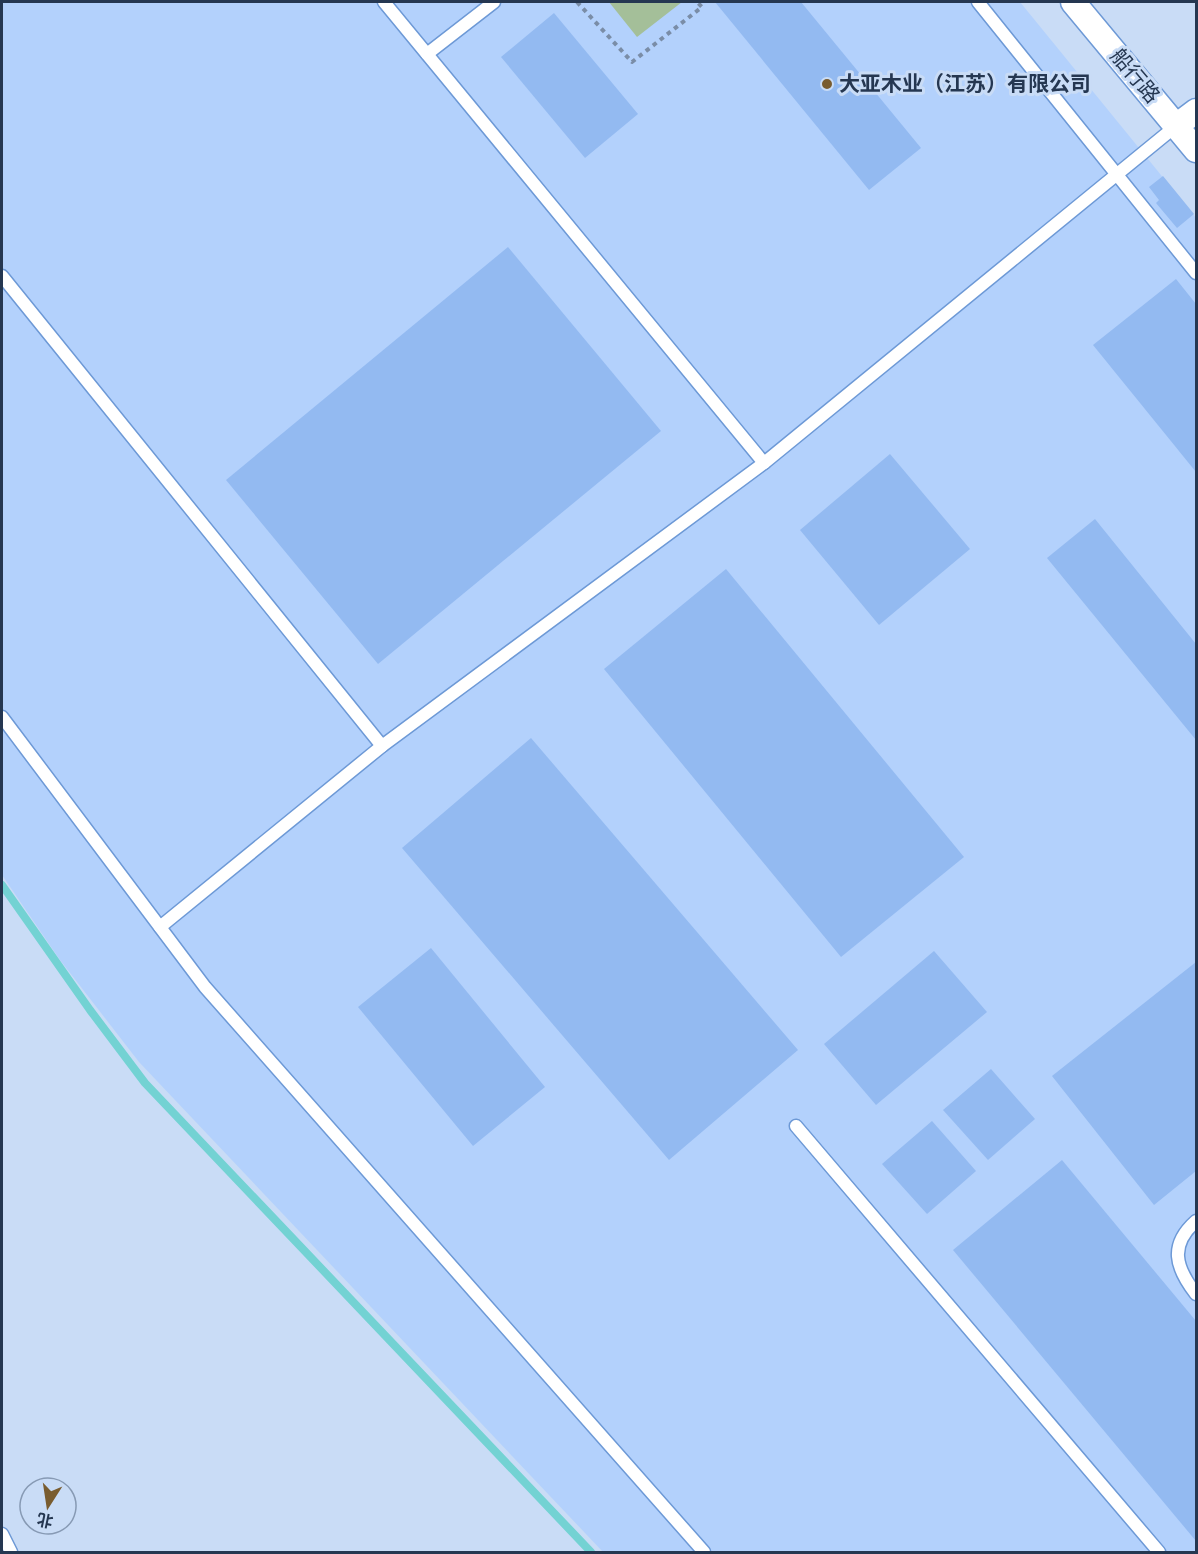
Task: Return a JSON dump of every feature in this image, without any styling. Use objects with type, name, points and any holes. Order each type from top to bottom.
[{"type":"street","name":"船行路","points":[[1073,2],[1197,150]]},
{"type":"street","points":[[1176,126],[1197,111]]},
{"type":"lane","points":[[384,2],[764,463]]},
{"type":"lane","points":[[427,54],[494,2]]},
{"type":"lane","points":[[978,2],[1197,273]]},
{"type":"lane","points":[[160,927],[382,746],[764,463],[1176,126]]},
{"type":"lane","points":[[2,276],[382,746]]},
{"type":"lane","points":[[2,717],[213,996],[704,1552]]},
{"type":"lane","points":[[796,1126],[1159,1552]]},
{"type":"lane","points":[[1197,1221],[1184,1232],[1179,1247],[1179,1263],[1184,1278],[1197,1293]]},
{"type":"lane","points":[[2,1534],[11,1552]]},
{"type":"path","points":[[577,2],[632,62],[702,7],[697,2]]},
{"type":"shaded area","points":[[2,2],[1020,2],[1196,218],[1196,1552],[603,1552],[139,1062],[60,960],[2,875]]},
{"type":"green space","points":[[609,2],[682,2],[637,37]]},
{"type":"building","points":[[715,2],[801,2],[921,148],[869,190]]},
{"type":"building","points":[[554,13],[638,114],[585,158],[501,57]]},
{"type":"building","points":[[1163,176],[1194,214],[1177,228],[1156,203],[1159,200],[1149,187]]},
{"type":"building","points":[[508,247],[661,431],[378,664],[226,480]]},
{"type":"building","points":[[1176,279],[1196,304],[1196,472],[1093,345]]},
{"type":"building","points":[[890,454],[970,549],[879,625],[800,530]]},
{"type":"building","points":[[1095,519],[1196,644],[1196,740],[1047,558]]},
{"type":"building","points":[[726,569],[964,857],[841,957],[604,669]]},
{"type":"building","points":[[531,738],[798,1050],[669,1160],[402,848]]},
{"type":"building","points":[[431,948],[545,1087],[473,1146],[358,1007]]},
{"type":"building","points":[[934,951],[987,1012],[876,1105],[824,1044]]},
{"type":"building","points":[[1196,962],[1196,1171],[1154,1205],[1052,1076]]},
{"type":"building","points":[[991,1069],[1035,1119],[988,1160],[943,1110]]},
{"type":"building","points":[[932,1121],[976,1171],[927,1214],[882,1164]]},
{"type":"building","points":[[1062,1160],[1196,1321],[1196,1541],[953,1250]]},
{"type":"waterway","points":[[2,885],[90,1010],[145,1083],[591,1552]]},
{"type":"place","name":"大亚木业（江苏）有限公司","points":[[827,84]]}]
